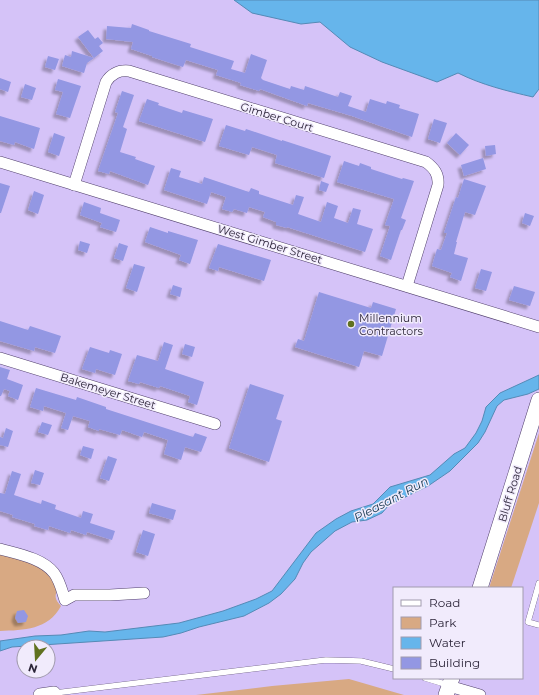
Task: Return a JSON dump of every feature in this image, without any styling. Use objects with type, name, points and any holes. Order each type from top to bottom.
[{"type":"main road","name":"Bluff Road","points":[[480,587],[538,403]]},
{"type":"street","name":"Gimber Court","points":[[74,185],[106,82],[112,75],[118,72],[129,71],[426,162],[431,165],[438,176],[438,185],[407,286]]},
{"type":"street","name":"West Gimber Street","points":[[0,162],[539,327]]},
{"type":"street","name":"Bakemeyer Street","points":[[0,358],[215,424]]},
{"type":"street","points":[[0,549],[38,561],[48,567],[59,581],[65,600],[74,595],[144,593]]},
{"type":"street","points":[[449,686],[480,695]]},
{"type":"street","points":[[40,695],[54,694]]},
{"type":"lane","points":[[539,583],[528,622],[539,625]]},
{"type":"lane","points":[[54,694],[326,660],[361,661],[393,669]]},
{"type":"lane","points":[[428,679],[449,686]]},
{"type":"green space","points":[[539,433],[539,503],[511,587],[489,587]]},
{"type":"green space","points":[[0,552],[49,569],[58,589],[56,600],[61,606],[56,614],[49,620],[35,627],[0,631]]},
{"type":"green space","points":[[349,679],[404,695],[196,695],[272,686]]},
{"type":"water","points":[[234,0],[539,0],[539,89],[533,97],[485,84],[458,73],[437,82],[382,62],[350,47],[320,22],[301,24],[252,13]]},
{"type":"water","name":"Pleasant Run","points":[[539,375],[539,389],[528,394],[504,400],[497,406],[485,432],[478,443],[450,471],[428,486],[389,505],[382,513],[367,520],[352,522],[335,531],[311,552],[303,563],[295,579],[281,594],[269,603],[244,616],[163,637],[56,644],[56,639],[16,639],[16,647],[0,651],[0,641],[35,636],[61,635],[89,631],[105,632],[179,623],[223,611],[256,599],[272,591],[316,533],[336,519],[351,511],[373,504],[390,487],[430,475],[454,454],[465,448],[476,433],[482,421],[486,407],[500,393]]},
{"type":"building","points":[[132,24],[191,44],[190,47],[234,61],[231,69],[245,73],[251,54],[267,60],[261,78],[263,80],[290,89],[291,86],[304,90],[305,86],[338,97],[340,92],[352,96],[348,106],[366,112],[370,99],[386,104],[387,101],[400,105],[399,108],[419,114],[412,137],[352,116],[308,103],[307,106],[260,89],[259,91],[240,85],[241,83],[216,75],[218,70],[186,60],[183,67],[152,57],[131,49],[133,42],[106,39],[107,26],[131,28]]},
{"type":"building","points":[[88,30],[95,39],[98,37],[103,43],[99,46],[103,51],[94,58],[78,37]]},
{"type":"building","points":[[72,51],[94,58],[87,63],[84,73],[62,66],[65,55],[71,57]]},
{"type":"building","points":[[48,56],[59,59],[55,70],[45,67]]},
{"type":"building","points":[[0,78],[11,82],[8,92],[0,89]]},
{"type":"building","points":[[58,79],[81,86],[70,118],[56,114],[63,92],[55,90]]},
{"type":"building","points":[[25,84],[36,88],[32,100],[21,97]]},
{"type":"building","points":[[122,91],[134,95],[123,127],[127,129],[120,152],[136,157],[135,159],[155,166],[148,185],[110,171],[109,174],[98,171],[118,113],[115,112]]},
{"type":"building","points":[[147,99],[159,103],[158,105],[182,113],[183,110],[213,119],[205,142],[139,121]]},
{"type":"building","points":[[0,116],[40,128],[34,149],[15,142],[14,145],[0,141]]},
{"type":"building","points":[[434,119],[447,123],[440,143],[428,139]]},
{"type":"building","points":[[226,125],[245,131],[246,129],[331,156],[324,178],[275,163],[277,155],[252,147],[249,155],[219,146]]},
{"type":"building","points":[[54,133],[65,137],[59,156],[48,152]]},
{"type":"building","points":[[456,133],[469,145],[460,155],[447,143]]},
{"type":"building","points":[[495,145],[496,154],[486,156],[485,146]]},
{"type":"building","points":[[483,158],[486,169],[464,176],[461,165]]},
{"type":"building","points":[[344,161],[359,166],[360,163],[371,167],[371,169],[402,179],[414,181],[401,218],[406,220],[391,260],[380,256],[390,226],[385,225],[394,199],[337,182]]},
{"type":"building","points":[[171,168],[181,171],[179,177],[202,184],[204,177],[249,192],[251,188],[259,191],[259,194],[293,205],[296,195],[304,197],[298,214],[321,222],[327,202],[338,206],[334,218],[348,223],[353,208],[361,210],[357,224],[373,229],[365,252],[287,227],[276,225],[276,222],[263,217],[265,212],[249,207],[247,213],[234,209],[232,212],[222,209],[226,197],[211,192],[207,204],[164,190]]},
{"type":"building","points":[[464,179],[486,186],[475,215],[465,212],[456,242],[454,254],[468,258],[461,281],[450,277],[452,273],[432,266],[437,249],[441,250],[447,233],[444,233],[456,197],[458,198]]},
{"type":"building","points":[[321,181],[329,184],[326,192],[319,190]]},
{"type":"building","points":[[0,183],[10,186],[1,213],[0,213]]},
{"type":"building","points":[[34,191],[44,195],[38,214],[28,210]]},
{"type":"building","points":[[84,202],[101,208],[100,213],[120,220],[116,232],[100,227],[102,223],[80,215]]},
{"type":"building","points":[[525,213],[534,216],[530,226],[522,223]]},
{"type":"building","points":[[150,227],[198,240],[190,264],[179,260],[181,255],[145,242]]},
{"type":"building","points":[[80,241],[90,244],[87,253],[78,250]]},
{"type":"building","points":[[119,243],[128,246],[123,261],[114,258]]},
{"type":"building","points":[[218,244],[271,260],[264,281],[219,267],[218,271],[209,268]]},
{"type":"building","points":[[134,264],[145,267],[137,292],[126,288]]},
{"type":"building","points":[[481,269],[492,272],[486,291],[475,288]]},
{"type":"building","points":[[173,285],[182,288],[180,297],[170,294]]},
{"type":"building","points":[[514,286],[535,292],[530,306],[509,300]]},
{"type":"building","name":"Millennium Contractors","points":[[319,292],[371,308],[373,302],[396,309],[382,356],[364,351],[359,367],[295,347],[298,339],[304,341]]},
{"type":"building","points":[[0,321],[28,330],[30,326],[61,336],[55,353],[35,347],[34,351],[0,341]]},
{"type":"building","points":[[164,342],[173,345],[165,369],[204,382],[197,405],[188,402],[190,396],[160,386],[159,388],[140,382],[139,384],[128,381],[137,355],[158,361]]},
{"type":"building","points":[[185,344],[195,347],[192,357],[182,354]]},
{"type":"building","points":[[90,347],[109,353],[110,350],[122,354],[115,375],[96,369],[95,373],[82,369]]},
{"type":"building","points":[[0,367],[10,370],[7,379],[23,385],[18,400],[8,396],[10,391],[4,389],[0,396]]},
{"type":"building","points":[[250,384],[284,395],[276,419],[282,421],[269,462],[229,448]]},
{"type":"building","points":[[36,388],[76,400],[77,397],[106,407],[106,409],[193,437],[195,433],[207,437],[201,452],[185,447],[181,460],[164,454],[168,440],[144,432],[142,437],[122,430],[120,435],[99,429],[99,431],[88,427],[90,421],[73,416],[68,430],[61,428],[66,413],[44,406],[43,411],[30,407]]},
{"type":"building","points":[[42,422],[52,425],[48,435],[38,432]]},
{"type":"building","points":[[6,428],[13,431],[8,447],[0,445],[0,437],[3,438]]},
{"type":"building","points":[[83,446],[94,449],[91,459],[80,455]]},
{"type":"building","points":[[108,456],[117,459],[109,481],[100,478]]},
{"type":"building","points":[[35,470],[44,473],[40,485],[31,483]]},
{"type":"building","points":[[12,471],[21,474],[14,495],[41,504],[42,500],[56,505],[55,509],[81,518],[83,511],[93,514],[90,523],[115,531],[112,540],[87,532],[86,535],[71,530],[70,533],[49,526],[48,530],[34,526],[35,524],[12,517],[13,515],[0,511],[0,493],[5,494]]},
{"type":"building","points":[[152,503],[176,510],[173,520],[149,513]]},
{"type":"building","points":[[143,530],[155,534],[148,556],[136,552]]},
{"type":"building","points":[[24,610],[28,616],[26,622],[18,623],[15,618],[17,611]]},
{"type":"place","name":"Millennium Contractors","points":[[351,324]]}]
